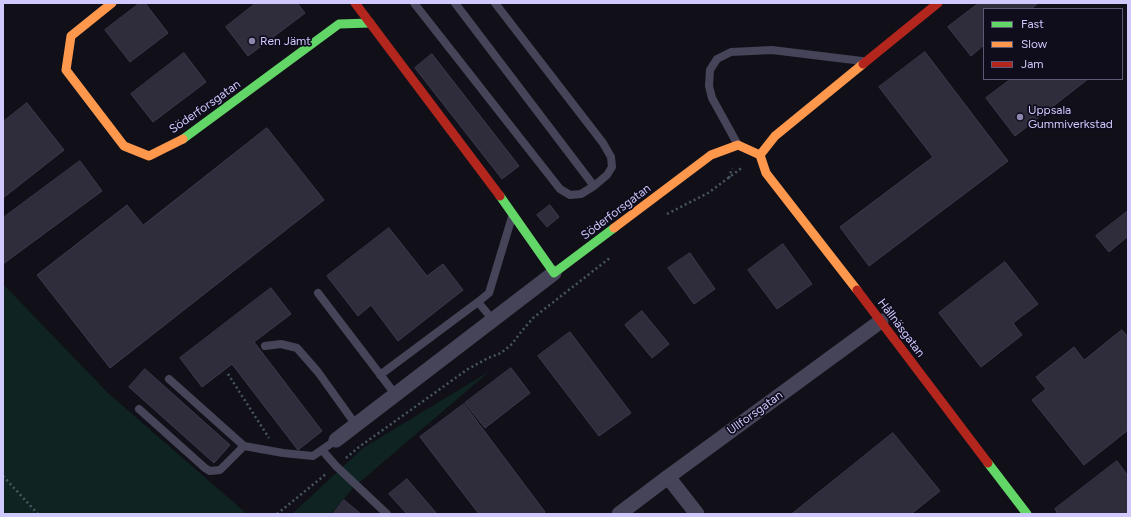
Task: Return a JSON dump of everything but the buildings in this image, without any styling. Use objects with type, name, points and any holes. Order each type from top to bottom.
[{"type":"street","name":"Söderforsgatan","points":[[112,3],[71,36],[66,70],[124,146],[149,156],[185,138],[339,24],[370,23]]},
{"type":"street","points":[[336,440],[554,273],[513,214],[355,3]]},
{"type":"street","points":[[738,145],[760,155],[775,136],[938,3]]},
{"type":"street","name":"Söderforsgatan","points":[[554,273],[711,155],[738,145]]},
{"type":"street","name":"Hållnäsgatan","points":[[760,155],[766,173],[881,321],[1027,514]]},
{"type":"street","name":"Ullforsgatan","points":[[619,514],[881,321]]},
{"type":"street","points":[[668,477],[697,514]]},
{"type":"lane","points":[[414,3],[560,189],[570,195],[582,194],[607,175],[612,167],[610,157],[604,143],[495,3]]},
{"type":"lane","points":[[455,3],[594,186]]},
{"type":"lane","points":[[738,145],[712,98],[708,86],[710,70],[717,59],[731,52],[772,50],[866,62]]},
{"type":"lane","points":[[380,375],[489,294],[513,214]]},
{"type":"lane","points":[[318,293],[395,394]]},
{"type":"lane","points":[[478,302],[493,320]]},
{"type":"lane","points":[[265,346],[281,344],[297,348],[318,372],[356,425]]},
{"type":"lane","points":[[169,379],[244,446],[283,453],[313,456],[336,440]]},
{"type":"lane","points":[[139,409],[210,471],[220,470],[244,446]]},
{"type":"lane","points":[[322,450],[336,466],[387,514]]},
{"type":"path","points":[[662,217],[708,193],[760,155]]},
{"type":"path","points":[[277,514],[359,447],[468,369],[501,353],[512,344],[533,318],[613,255]]},
{"type":"path","points":[[228,374],[271,440],[283,453]]},
{"type":"path","points":[[3,476],[38,514]]},
{"type":"green space","points":[[3,284],[108,393],[247,514],[3,514]]},
{"type":"green space","points":[[490,371],[354,487],[331,514],[292,514],[363,448]]},
{"type":"traffic: fast","points":[[183,139],[339,24],[370,23]]},
{"type":"traffic: fast","points":[[500,196],[554,273],[614,228]]},
{"type":"traffic: fast","points":[[988,463],[1027,514]]},
{"type":"traffic: slow","points":[[112,3],[71,36],[66,70],[124,146],[149,156],[183,139]]},
{"type":"traffic: slow","points":[[614,228],[711,155],[738,145],[760,155],[775,136],[863,64]]},
{"type":"traffic: slow","points":[[760,155],[766,173],[857,290]]},
{"type":"traffic: jam","points":[[355,3],[500,196]]},
{"type":"traffic: jam","points":[[863,64],[938,3]]},
{"type":"traffic: jam","points":[[857,290],[988,463]]},
{"type":"place","name":"Ren Jämt","points":[[252,41]]},
{"type":"place","name":"Uppsala Gummiverkstad","points":[[1020,117]]}]
